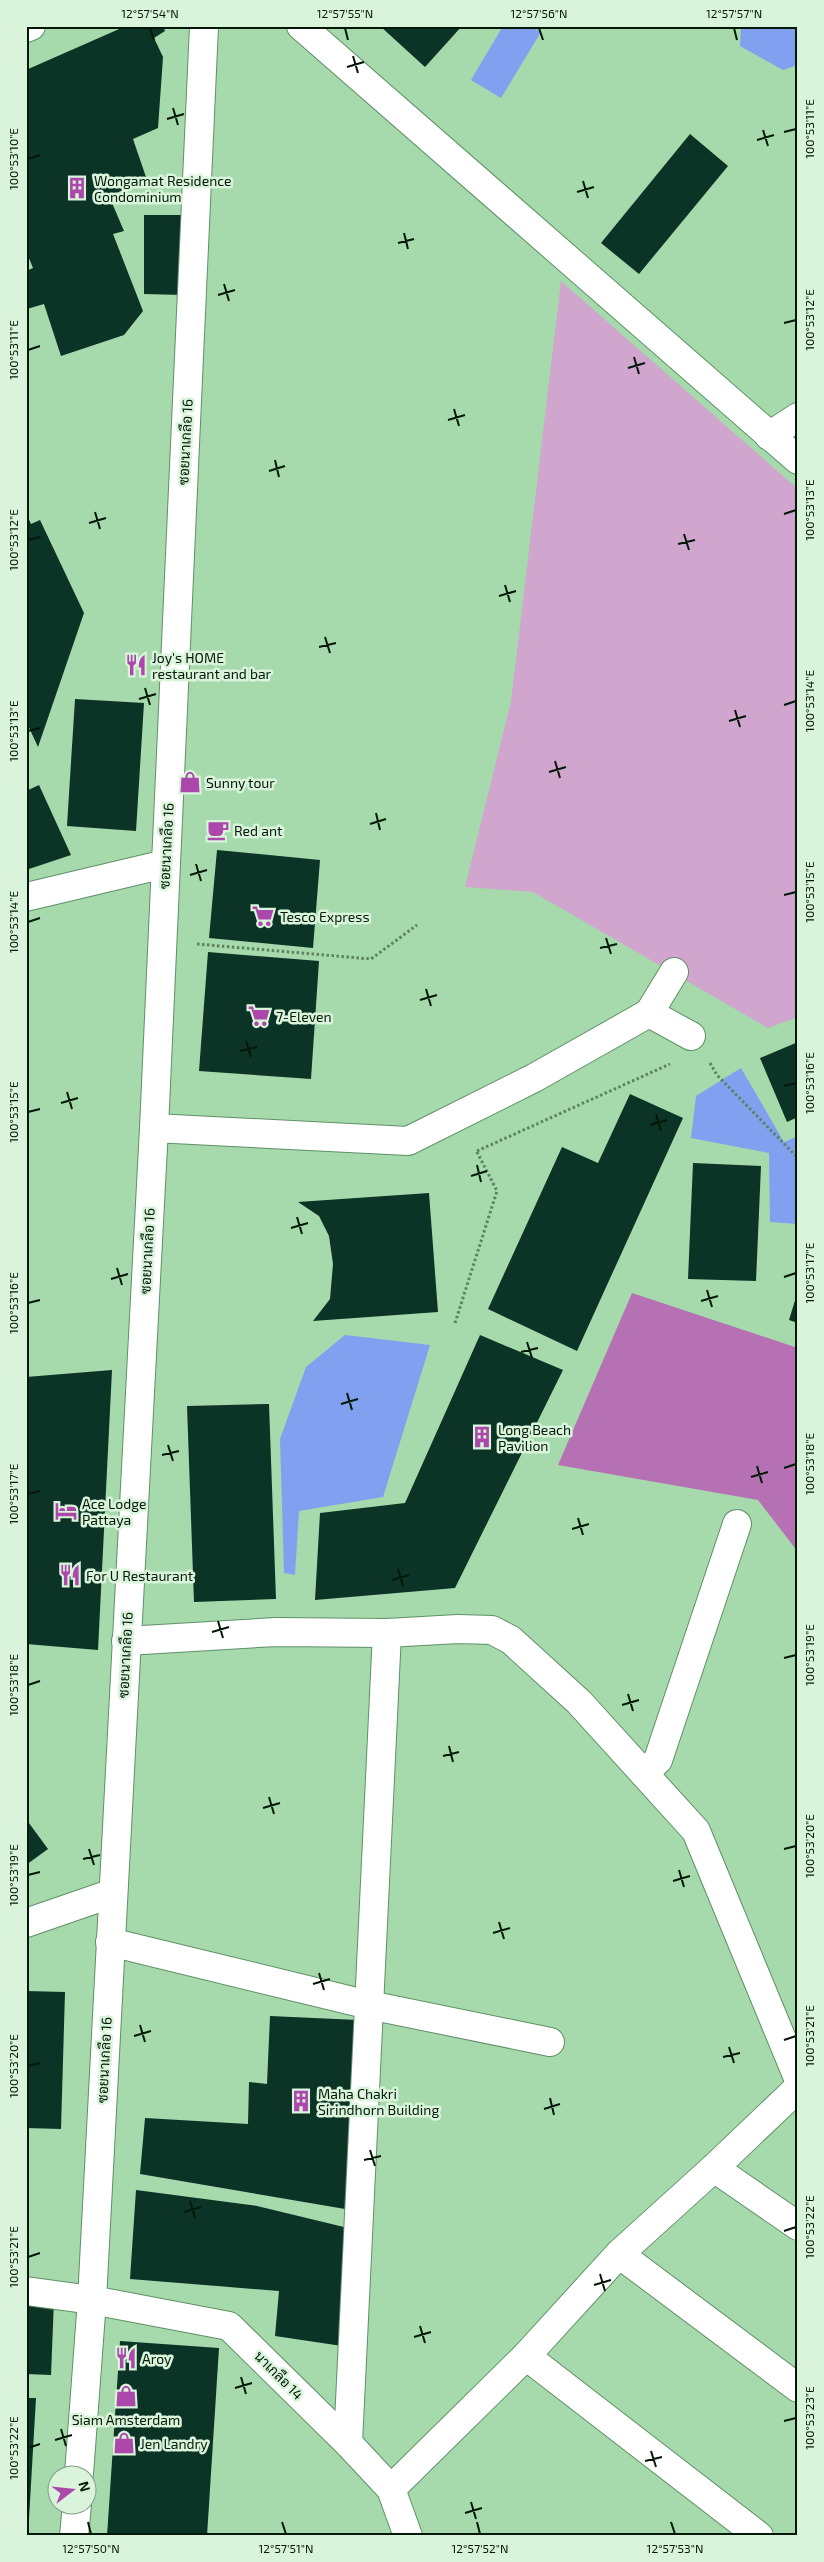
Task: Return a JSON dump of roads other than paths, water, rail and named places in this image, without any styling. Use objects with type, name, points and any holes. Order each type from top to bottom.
[{"type":"street","points":[[26,28],[31,26]]},
{"type":"street","name":"ซอยนาเกลือ 16","points":[[80,2464],[92,2300],[112,1893],[154,1128],[204,26]]},
{"type":"street","points":[[301,26],[798,460]]},
{"type":"street","points":[[769,436],[798,417]]},
{"type":"street","points":[[26,897],[165,864]]},
{"type":"street","points":[[154,1128],[408,1141],[534,1078],[648,1013],[674,972]]},
{"type":"street","points":[[648,1013],[691,1036]]},
{"type":"street","points":[[644,1773],[658,1760],[737,1524]]},
{"type":"street","points":[[126,1641],[276,1632],[387,1633],[458,1629],[492,1630],[511,1640],[579,1702],[696,1831],[798,2078]]},
{"type":"street","points":[[348,2443],[387,1633]]},
{"type":"street","points":[[26,1923],[112,1893]]},
{"type":"street","points":[[110,1942],[369,2005],[550,2042]]},
{"type":"street","points":[[391,2489],[526,2356],[619,2254],[714,2168],[798,2088]]},
{"type":"street","points":[[714,2168],[798,2226]]},
{"type":"street","points":[[619,2254],[798,2388]]},
{"type":"street","name":"นาเกลือ 14","points":[[26,2290],[92,2300],[229,2326],[348,2443],[391,2489],[408,2536]]},
{"type":"street","points":[[526,2356],[759,2536]]},
{"type":"street","points":[[74,2536],[76,2514]]},
{"type":"water","points":[[503,26],[531,26],[541,32],[501,98],[471,80]]},
{"type":"water","points":[[741,26],[798,26],[798,65],[783,70],[740,46]]},
{"type":"water","points":[[741,1068],[784,1142],[798,1136],[798,1224],[770,1222],[769,1153],[691,1138],[696,1096]]},
{"type":"water","points":[[345,1335],[430,1345],[383,1497],[299,1511],[295,1575],[284,1573],[280,1439],[306,1367]]},
{"type":"place","name":"Wongamat Residence Condominium","points":[[77,188]]},
{"type":"place","name":"Joy's HOME restaurant and bar","points":[[136,665]]},
{"type":"place","name":"Sunny tour","points":[[190,782]]},
{"type":"place","name":"Red ant","points":[[218,830]]},
{"type":"place","name":"Tesco Express","points":[[263,916]]},
{"type":"place","name":"7-Eleven","points":[[259,1016]]},
{"type":"place","name":"Long Beach Pavilion","points":[[482,1437]]},
{"type":"place","name":"Ace Lodge Pattaya","points":[[66,1511]]},
{"type":"place","name":"For U Restaurant","points":[[70,1575]]},
{"type":"place","name":"Maha Chakri Sirindhorn Building","points":[[301,2101]]},
{"type":"place","name":"Aroy","points":[[126,2358]]},
{"type":"place","name":"Siam Amsterdam","points":[[126,2396]]},
{"type":"place","name":"Jen Landry","points":[[124,2443]]}]
